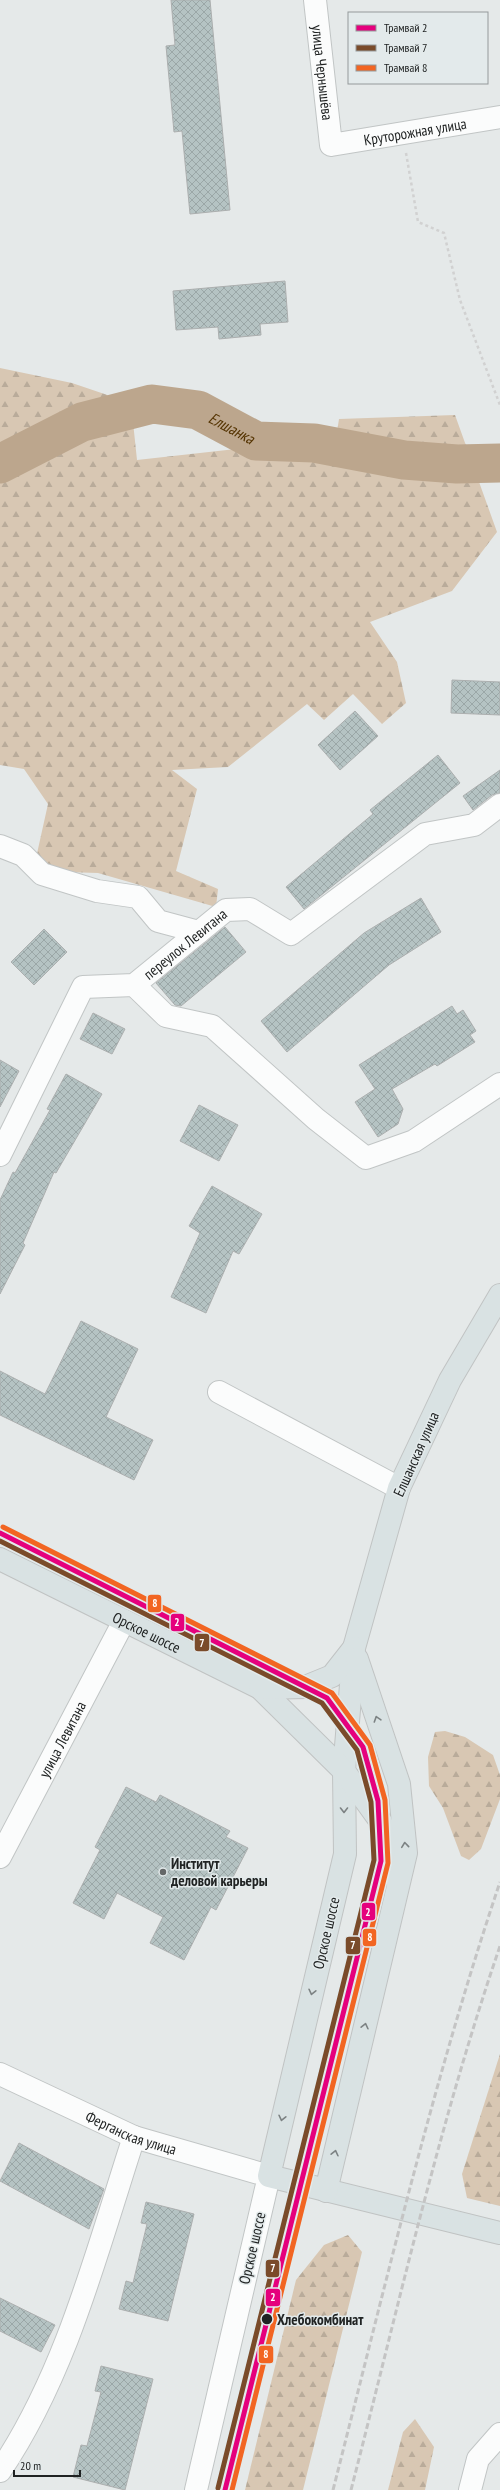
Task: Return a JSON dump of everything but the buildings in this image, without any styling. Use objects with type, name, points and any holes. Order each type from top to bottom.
[{"type":"main road","name":"Елшанская улица","points":[[354,1648],[399,1488],[450,1380],[500,1295]]},
{"type":"main road","name":"Орское шоссе","points":[[0,1559],[260,1688],[344,1771],[345,1854],[269,2176]]},
{"type":"main road","points":[[260,1688],[305,1687],[332,1676],[354,1648]]},
{"type":"main road","points":[[354,1648],[344,1771],[381,1822],[390,1848],[396,1897]]},
{"type":"main road","points":[[326,2191],[406,1853],[399,1784],[354,1648]]},
{"type":"main road","points":[[269,2176],[500,2233]]},
{"type":"street","name":"улица Чернышёва","points":[[315,0],[331,145]]},
{"type":"street","name":"Круторожная улица","points":[[331,145],[500,117]]},
{"type":"street","name":"переулок Левитана","points":[[0,1155],[83,987],[134,985],[226,910],[250,908],[291,934],[425,834],[474,825],[500,805]]},
{"type":"street","points":[[0,846],[24,855],[42,874],[97,891],[138,897],[158,921],[199,932]]},
{"type":"street","points":[[134,985],[166,1016],[212,1026],[316,1119],[366,1158],[414,1141],[500,1084]]},
{"type":"street","points":[[219,1392],[399,1488]]},
{"type":"street","name":"улица Левитана","points":[[0,1857],[124,1621]]},
{"type":"street","name":"Ферганская улица","points":[[0,2074],[134,2137],[269,2176]]},
{"type":"street","points":[[0,2471],[23,2438],[72,2330],[134,2137]]},
{"type":"street","name":"Орское шоссе","points":[[196,2490],[269,2176]]},
{"type":"street","points":[[470,2490],[478,2459],[500,2434]]},
{"type":"path","points":[[402,134],[418,222],[444,233],[460,300],[500,405]]},
{"type":"green space","points":[[0,368],[72,383],[131,403],[137,460],[336,438],[339,419],[455,415],[497,532],[452,591],[370,622],[397,662],[406,703],[382,724],[353,694],[324,720],[307,704],[228,767],[172,770],[197,789],[176,871],[218,889],[216,907],[98,873],[66,872],[34,867],[48,804],[24,769],[0,765]]},
{"type":"green space","points":[[445,1731],[465,1737],[493,1755],[500,1775],[500,1799],[481,1849],[469,1860],[461,1856],[443,1808],[429,1786],[428,1757],[435,1732]]},
{"type":"green space","points":[[500,2054],[500,2206],[467,2198],[462,2174]]},
{"type":"green space","points":[[348,2235],[362,2252],[303,2490],[245,2490],[296,2280],[324,2245]]},
{"type":"green space","points":[[415,2419],[434,2447],[425,2490],[388,2490],[403,2432]]},
{"type":"waterway","name":"Елшанка","points":[[0,464],[82,422],[152,404],[198,410],[256,441],[314,443],[404,460],[457,464],[500,463]]},
{"type":"railway","points":[[333,2490],[431,2108],[500,1882]]},
{"type":"railway","points":[[351,2490],[438,2148],[478,2013],[500,1946]]},
{"type":"tram line","name":"8","points":[[3,1527],[332,1693],[370,1745],[385,1800],[388,1863],[232,2490]]},
{"type":"tram line","name":"2","points":[[0,1533],[327,1698],[363,1747],[378,1801],[381,1861],[225,2490]]},
{"type":"tram line","name":"7","points":[[0,1541],[322,1703],[357,1750],[371,1802],[374,1860],[218,2488]]},
{"type":"place","name":"Институт деловой карьеры","points":[[163,1872]]},
{"type":"place","name":"Хлебокомбинат","points":[[267,2319]]}]
